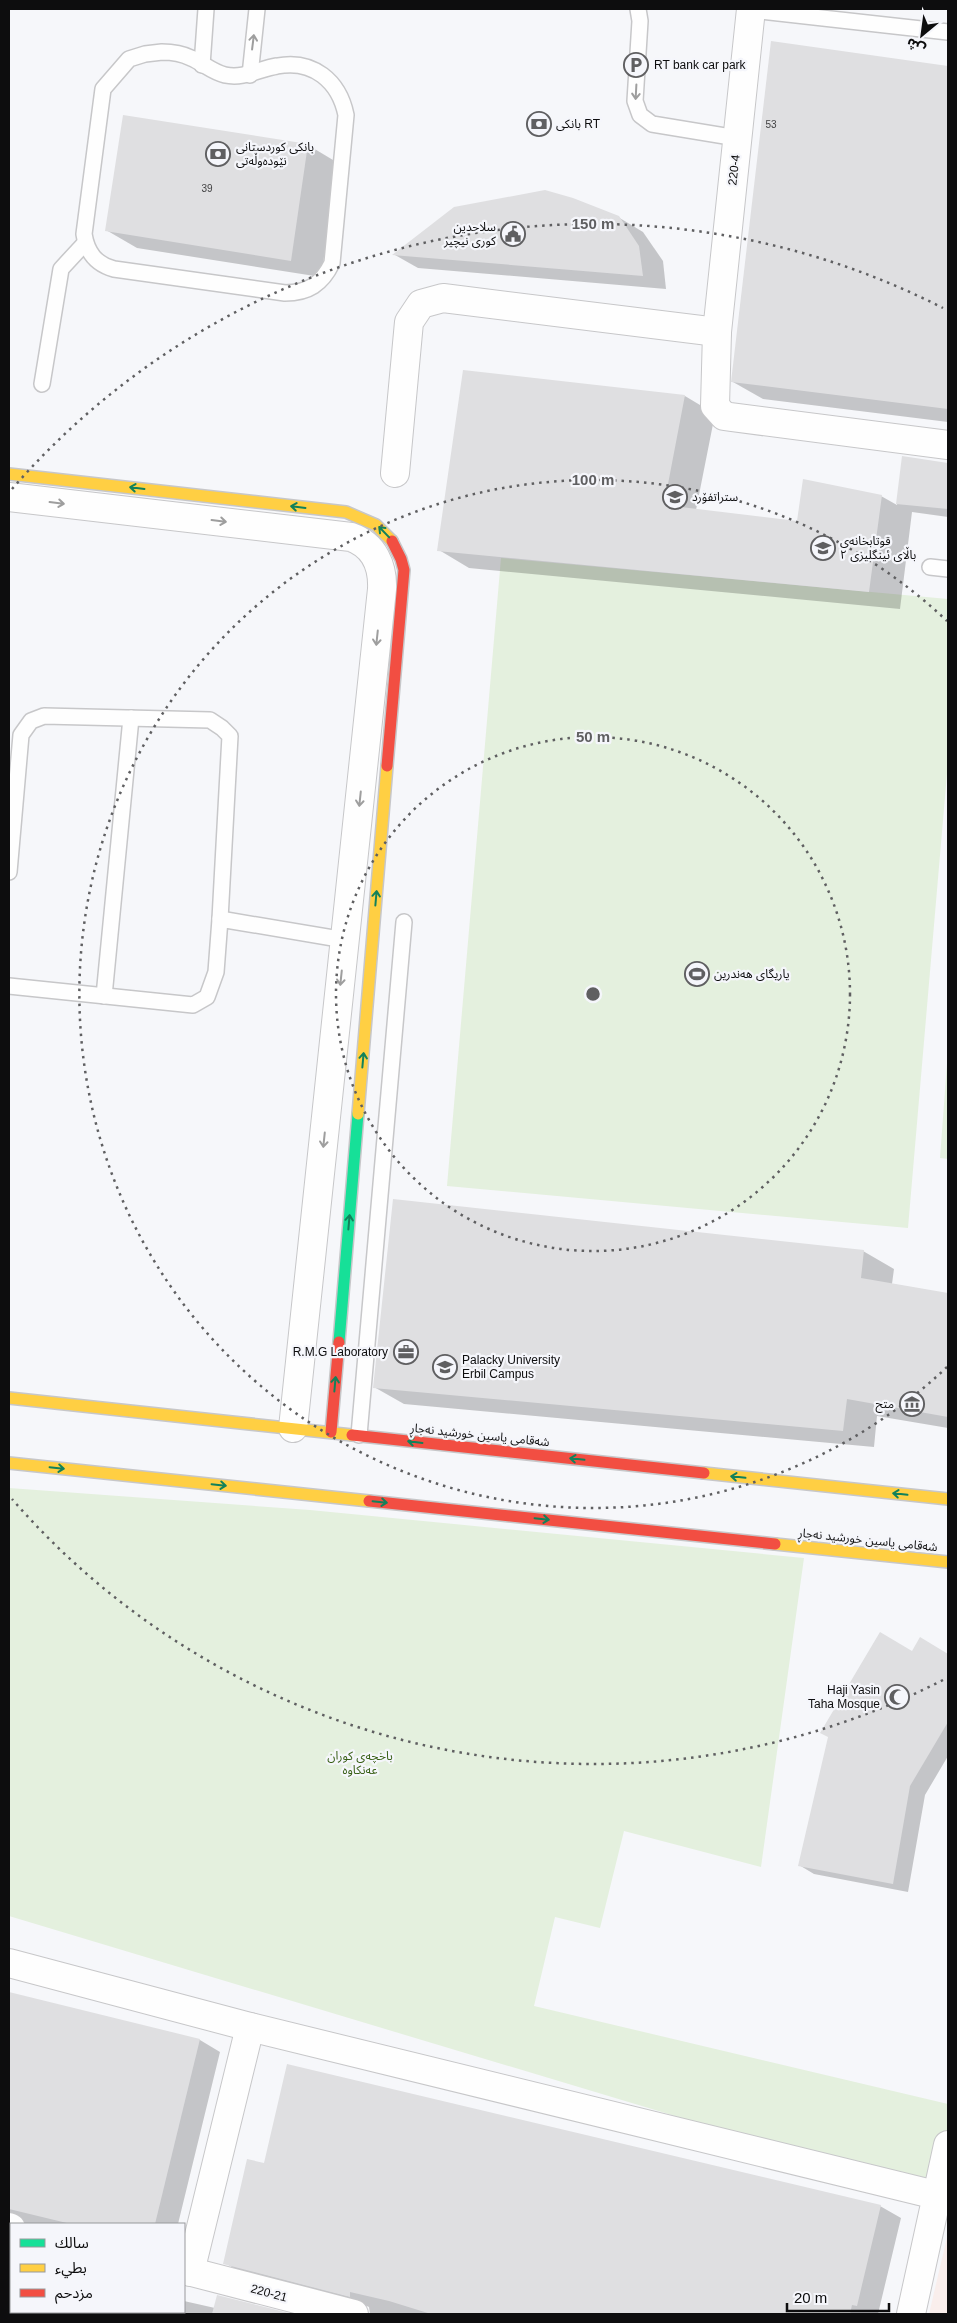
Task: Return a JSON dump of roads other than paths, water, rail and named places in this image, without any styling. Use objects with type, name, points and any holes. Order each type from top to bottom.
[{"type":"street","name":"220-4","points":[[751,9],[717,332],[714,406],[724,416],[948,445]]},
{"type":"street","points":[[395,473],[409,322],[421,304],[443,298],[717,332]]},
{"type":"street","points":[[9,474],[346,512],[365,518],[378,526],[392,541],[402,560],[404,570],[331,1432]]},
{"type":"street","points":[[9,497],[351,537],[364,543],[374,554],[382,573],[382,589],[293,1428]]},
{"type":"street","name":"شەقامی یاسین خورشید نەجاڕ","points":[[9,1398],[948,1499]]},
{"type":"street","name":"شەقامی یاسین خورشید نەجاڕ","points":[[9,1462],[948,1562]]},
{"type":"street","points":[[9,1963],[250,2027],[943,2197]]},
{"type":"street","points":[[187,2271],[250,2027]]},
{"type":"street","points":[[911,2314],[943,2197],[948,2145]]},
{"type":"street","name":"220-21","points":[[187,2271],[309,2309],[354,2314]]},
{"type":"lane","points":[[202,65],[206,9]]},
{"type":"lane","points":[[250,75],[257,9]]},
{"type":"lane","points":[[638,9],[640,21],[635,101],[640,115],[652,124],[737,138]]},
{"type":"lane","points":[[751,9],[948,32]]},
{"type":"lane","points":[[178,52],[225,75],[250,75],[278,66],[305,68],[327,78],[336,88],[343,101],[346,115],[332,263],[320,282],[298,293],[285,293],[114,269],[104,266],[95,260],[86,243],[84,234],[103,89],[129,59],[144,54],[178,52]]},
{"type":"lane","points":[[42,384],[61,269],[86,243]]},
{"type":"lane","points":[[930,567],[948,569]]},
{"type":"lane","points":[[9,872],[21,735],[31,721],[44,716],[210,720],[230,736],[216,972],[207,997],[193,1005],[9,986]]},
{"type":"lane","points":[[104,996],[131,718]]},
{"type":"lane","points":[[220,918],[345,940]]},
{"type":"lane","points":[[359,1435],[404,922]]},
{"type":"place","name":"RT bank car park","points":[[636,65]]},
{"type":"place","name":"بانكی RT","points":[[539,124]]},
{"type":"place","name":"بانکی کوردستانی نێودەوڵەتی","points":[[218,154]]},
{"type":"place","name":"سلاحدین كوری نیچیر","points":[[513,234]]},
{"type":"place","name":"ستراتفۆرد","points":[[675,497]]},
{"type":"place","name":"قوتابخانەی باڵای ئینگلیزی ۲","points":[[823,548]]},
{"type":"place","name":"یاریگای هەندرین","points":[[697,974]]},
{"type":"place","name":"R.M.G Laboratory","points":[[406,1352]]},
{"type":"place","name":"Palacky University Erbil Campus","points":[[445,1367]]},
{"type":"place","name":"متح","points":[[912,1404]]},
{"type":"place","name":"Haji Yasin Taha Mosque","points":[[897,1697]]},
{"type":"park label","name":"باخچەی کوران عەنکاوە","points":[[360,1763]]}]
